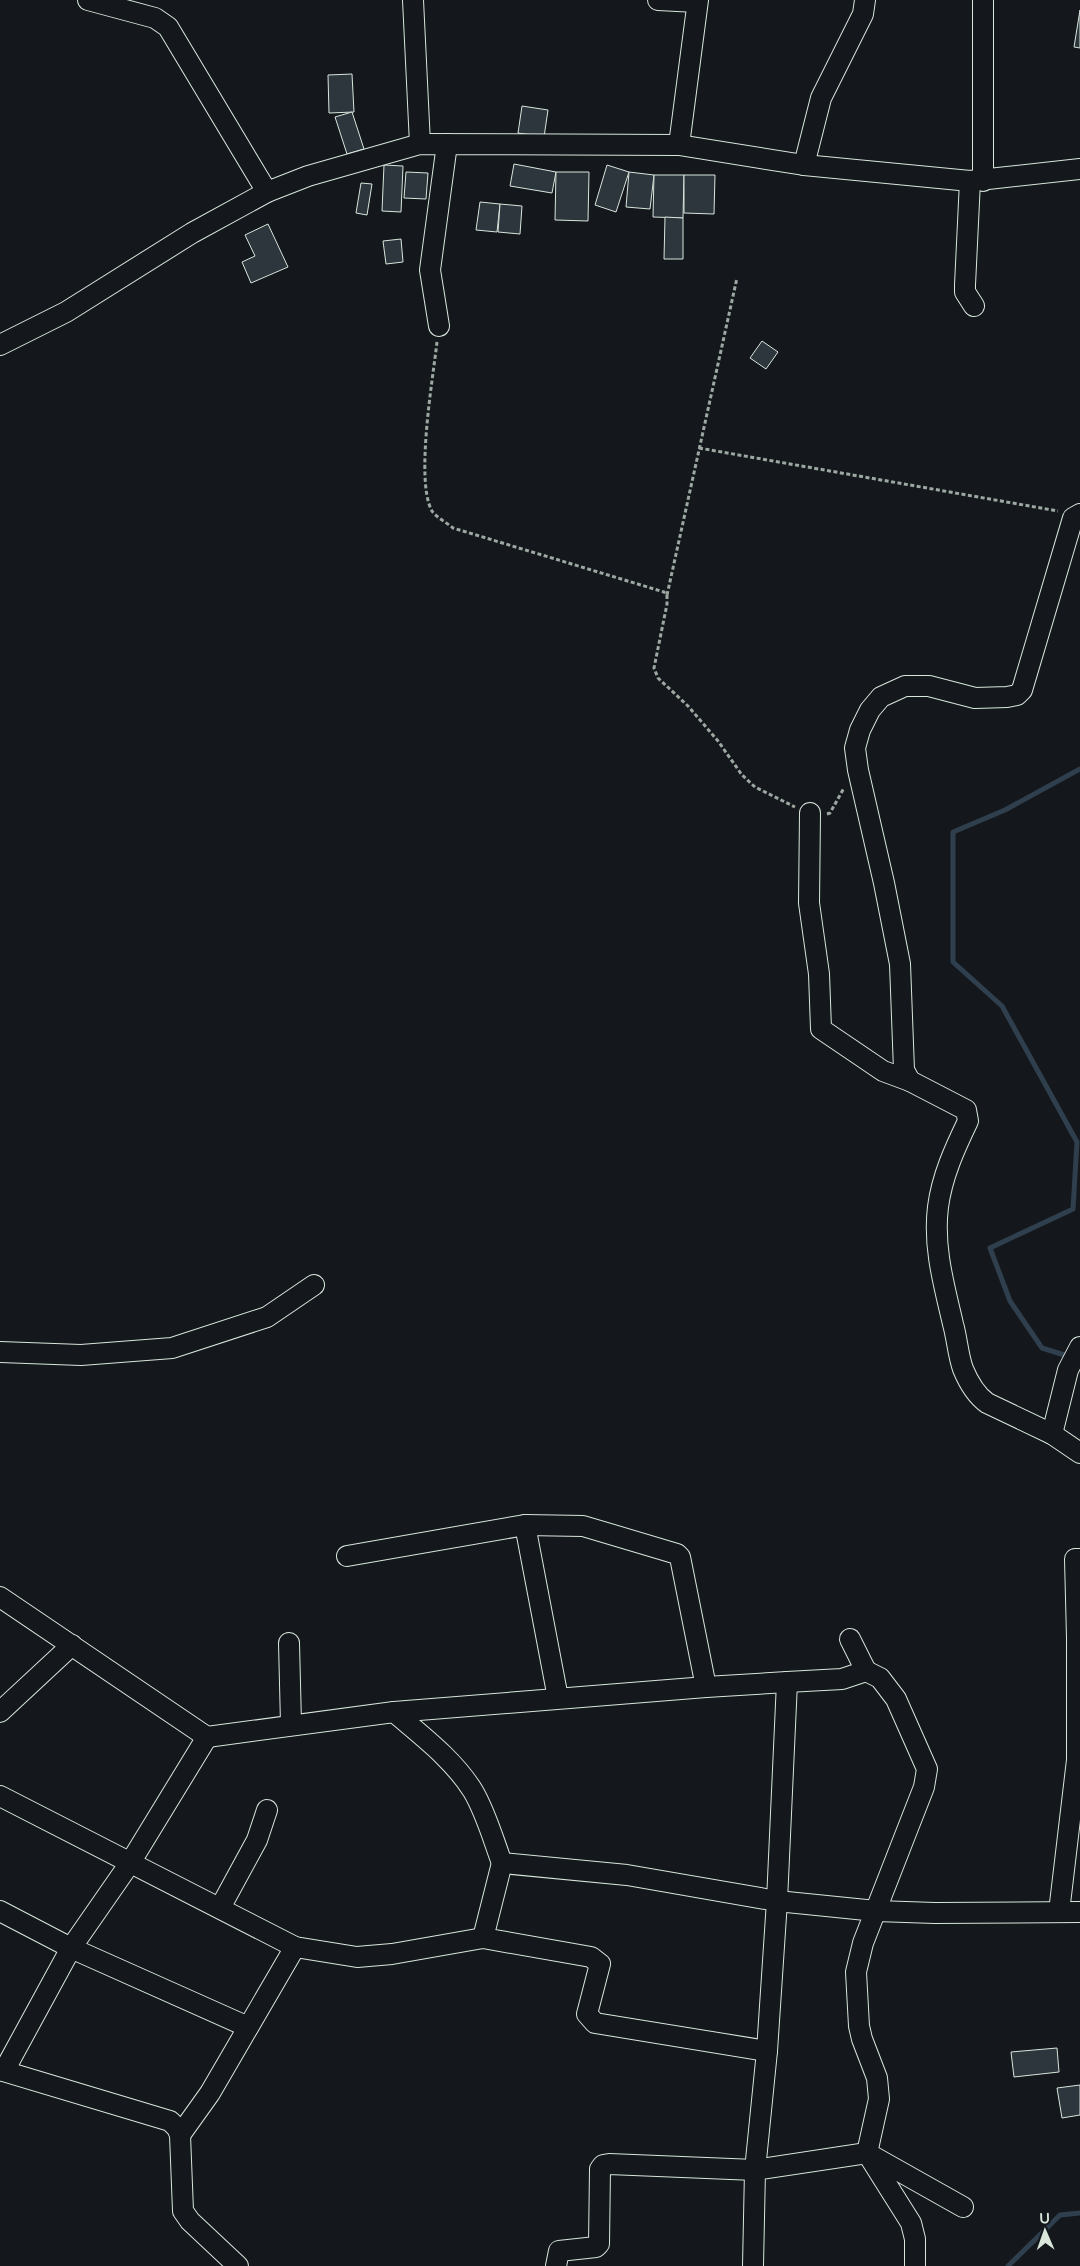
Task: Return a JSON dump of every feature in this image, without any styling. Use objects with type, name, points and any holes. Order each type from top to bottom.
[{"type":"street","points":[[88,0],[155,18],[168,27],[267,192]]},
{"type":"street","points":[[412,0],[420,144]]},
{"type":"street","points":[[658,0],[697,1],[678,144]]},
{"type":"street","points":[[804,164],[816,112],[846,45],[863,14],[865,0]]},
{"type":"street","points":[[974,306],[965,292],[965,284],[977,181],[983,0]]},
{"type":"street","points":[[0,345],[66,312],[192,233],[267,192],[308,176],[420,144],[678,144],[804,164],[977,181],[1080,169]]},
{"type":"street","points":[[439,326],[430,270],[447,144]]},
{"type":"street","points":[[910,1081],[904,1070],[900,964],[884,883],[858,770],[855,748],[860,730],[870,710],[880,697],[905,686],[929,686],[975,698],[1017,695],[1022,690],[1073,518],[1080,514]]},
{"type":"street","points":[[810,813],[809,903],[819,974],[821,1029],[883,1071],[910,1081],[966,1110],[968,1115],[968,1120],[948,1164],[938,1205],[936,1228],[944,1288],[964,1369],[979,1397],[987,1403],[1052,1434],[1080,1453]]},
{"type":"street","points":[[0,1352],[81,1355],[172,1348],[267,1317],[314,1285]]},
{"type":"street","points":[[1052,1434],[1068,1370],[1080,1347]]},
{"type":"street","points":[[525,1525],[558,1698]]},
{"type":"street","points":[[347,1556],[525,1525],[583,1526],[677,1554],[680,1557],[706,1686]]},
{"type":"street","points":[[1059,1912],[1077,1760],[1079,1708],[1075,1559],[1080,1559]]},
{"type":"street","points":[[0,1597],[208,1737],[291,1724],[394,1712],[706,1686],[842,1679],[866,1671]]},
{"type":"street","points":[[850,1639],[866,1671],[880,1678],[896,1699],[926,1769],[924,1787],[863,1943],[856,1972],[859,2026],[862,2040],[877,2078],[879,2098],[867,2153],[911,2223],[916,2239],[915,2266]]},
{"type":"street","points":[[288,1643],[291,1724]]},
{"type":"street","points":[[0,1712],[72,1645]]},
{"type":"street","points":[[753,2266],[755,2170],[767,2051],[777,1900],[786,1682]]},
{"type":"street","points":[[394,1712],[461,1774],[473,1792],[502,1863],[483,1938]]},
{"type":"street","points":[[208,1737],[130,1864],[71,1948],[2,2070],[170,2121],[177,2128],[180,2135],[183,2211],[190,2221],[238,2266]]},
{"type":"street","points":[[0,1796],[295,1947],[357,1957],[392,1954],[483,1938],[591,1957],[600,1964],[587,2014],[595,2023],[767,2051]]},
{"type":"street","points":[[220,1908],[257,1840],[268,1810]]},
{"type":"street","points":[[502,1863],[627,1875],[777,1900],[876,1911],[935,1913],[1080,1912]]},
{"type":"street","points":[[0,1911],[71,1948],[248,2027]]},
{"type":"street","points":[[180,2135],[210,2094],[295,1947]]},
{"type":"street","points":[[556,2266],[558,2251],[596,2247],[599,2244],[600,2169],[603,2165],[755,2170],[867,2153],[963,2207]]},
{"type":"path","points":[[737,278],[667,595],[654,668],[658,678],[688,706],[718,741],[742,775],[755,787],[771,796],[810,813],[830,813],[846,784],[858,770]]},
{"type":"path","points":[[439,326],[424,465],[427,492],[432,511],[453,528],[648,586],[667,595]]},
{"type":"path","points":[[699,448],[1080,514]]},
{"type":"building","points":[[1080,10],[1080,48],[1074,47]]},
{"type":"building","points":[[352,74],[354,112],[329,113],[328,75]]},
{"type":"building","points":[[522,106],[548,110],[544,137],[518,133]]},
{"type":"building","points":[[352,112],[364,149],[347,154],[335,117]]},
{"type":"building","points":[[514,164],[556,172],[552,193],[510,186]]},
{"type":"building","points":[[384,165],[403,166],[401,212],[382,211]]},
{"type":"building","points":[[607,165],[629,172],[616,212],[595,205]]},
{"type":"building","points":[[406,172],[428,173],[426,199],[404,198]]},
{"type":"building","points":[[556,172],[589,172],[588,221],[555,220]]},
{"type":"building","points":[[629,172],[654,175],[650,209],[626,207]]},
{"type":"building","points":[[654,175],[684,175],[683,218],[653,217]]},
{"type":"building","points":[[684,175],[715,175],[714,214],[684,213]]},
{"type":"building","points":[[361,183],[372,184],[367,215],[356,213]]},
{"type":"building","points":[[480,202],[500,204],[497,232],[476,230]]},
{"type":"building","points":[[500,204],[522,206],[520,234],[498,232]]},
{"type":"building","points":[[665,217],[683,218],[683,259],[664,259]]},
{"type":"building","points":[[268,224],[288,267],[251,283],[242,262],[255,256],[245,235]]},
{"type":"building","points":[[401,239],[403,262],[386,264],[383,241]]},
{"type":"building","points":[[762,341],[778,352],[766,369],[750,358]]},
{"type":"building","points":[[1057,2048],[1059,2072],[1014,2077],[1011,2052]]},
{"type":"building","points":[[1080,2085],[1080,2115],[1062,2118],[1057,2088]]},
{"type":"waterway","points":[[1071,1357],[1042,1348],[1010,1301],[990,1248],[1073,1209],[1077,1142],[1002,1006],[953,962],[953,832],[1005,810],[1080,769]]},
{"type":"waterway","points":[[1008,2266],[1060,2215],[1080,2213]]}]
